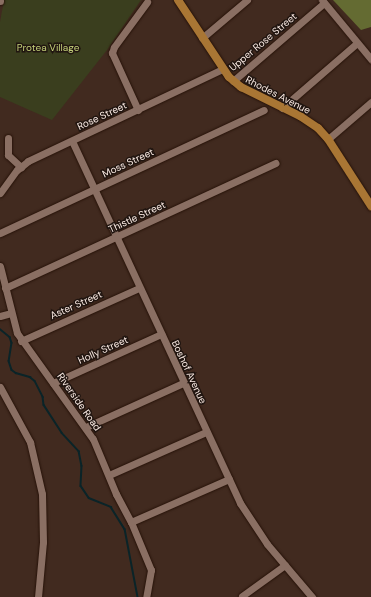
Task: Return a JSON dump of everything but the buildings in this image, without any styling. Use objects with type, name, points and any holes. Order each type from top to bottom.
[{"type":"main road","name":"Rhodes Avenue","points":[[178,0],[223,69],[233,81],[246,90],[310,122],[328,139],[371,206]]},
{"type":"street","points":[[202,38],[247,0]]},
{"type":"street","points":[[323,1],[371,59]]},
{"type":"street","name":"Upper Rose Street","points":[[233,81],[323,1]]},
{"type":"street","points":[[138,110],[112,53],[114,47],[147,2]]},
{"type":"street","points":[[282,108],[358,43]]},
{"type":"street","name":"Rose Street","points":[[0,193],[21,167],[28,161],[223,69]]},
{"type":"street","points":[[328,139],[371,102]]},
{"type":"street","name":"Moss Street","points":[[0,233],[264,110]]},
{"type":"street","points":[[8,138],[8,155],[21,167]]},
{"type":"street","name":"Boshof Avenue","points":[[72,141],[183,383],[242,507],[266,544],[312,597]]},
{"type":"street","name":"Thistle Street","points":[[5,288],[276,163]]},
{"type":"street","name":"Riverside Road","points":[[0,266],[11,313],[21,341],[86,427],[109,475],[116,494],[131,522],[151,570],[146,597]]},
{"type":"street","name":"Aster Street","points":[[21,341],[139,288]]},
{"type":"street","points":[[0,316],[11,313]]},
{"type":"street","name":"Holly Street","points":[[53,383],[161,334]]},
{"type":"street","points":[[86,427],[183,383]]},
{"type":"street","points":[[0,387],[30,442],[42,494],[43,542],[38,597]]},
{"type":"street","points":[[109,475],[206,432]]},
{"type":"street","points":[[131,522],[229,479]]},
{"type":"street","points":[[242,596],[285,565]]},
{"type":"green space","name":"Protea Village","points":[[4,0],[141,0],[107,50],[52,120],[0,97],[0,22]]},
{"type":"green space","points":[[333,0],[371,0],[371,27],[361,30]]},
{"type":"waterway","points":[[0,329],[10,337],[12,343],[9,361],[12,370],[16,373],[30,377],[35,381],[43,397],[44,405],[62,433],[79,451],[82,466],[81,486],[89,498],[111,507],[125,529],[138,597]]}]
